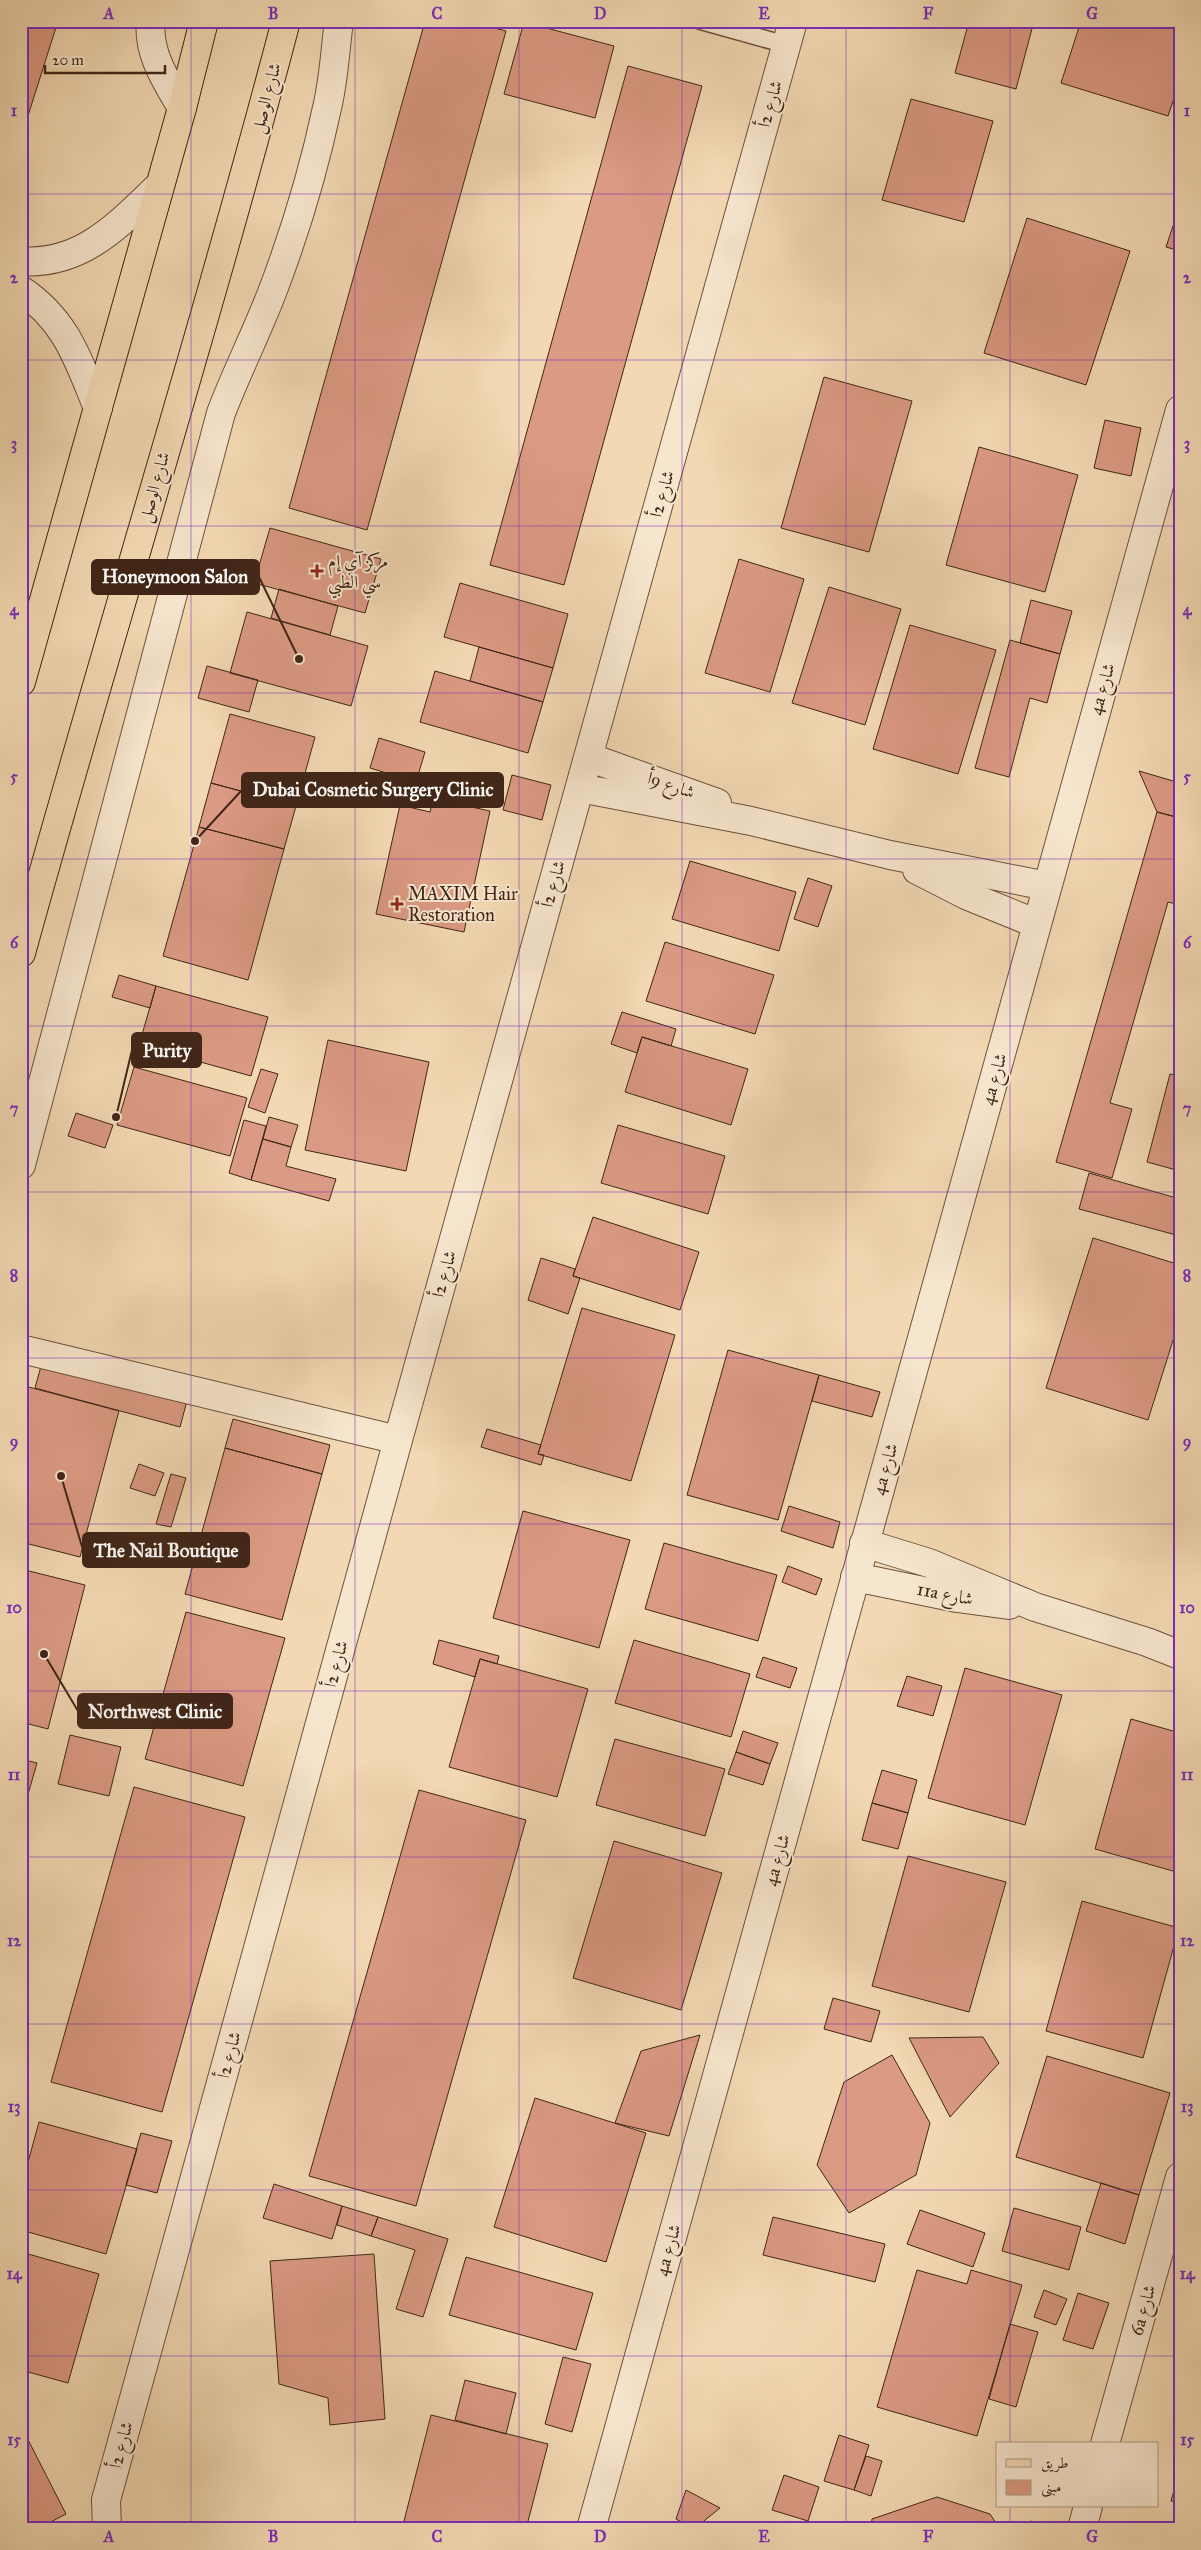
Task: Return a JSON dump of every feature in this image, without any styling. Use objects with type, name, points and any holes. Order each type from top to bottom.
[{"type":"main road","points":[[21,682],[182,108],[204,21]]},
{"type":"main road","name":"شارع الوصل","points":[[21,953],[87,714],[253,149],[286,21]]},
{"type":"street","points":[[151,21],[151,40],[155,56],[182,108]]},
{"type":"street","points":[[21,1165],[222,413],[243,357],[257,331],[288,250],[320,137],[333,75],[339,21]]},
{"type":"street","name":"شارع 2أ","points":[[106,2529],[106,2500],[398,1440],[790,33]]},
{"type":"street","points":[[21,261],[49,260],[90,245],[109,234],[159,186]]},
{"type":"street","points":[[21,290],[51,314],[64,331],[98,408]]},
{"type":"street","name":"4a شارع","points":[[591,2529],[1180,410]]},
{"type":"street","name":"شارع 9أ","points":[[588,757],[702,796],[751,821]]},
{"type":"street","name":"شارع 9أ","points":[[580,788],[751,821],[890,855],[1047,886]]},
{"type":"street","name":"شارع 9أ","points":[[890,855],[966,895],[1037,924]]},
{"type":"street","points":[[21,1349],[398,1440]]},
{"type":"street","name":"11a شارع","points":[[864,1543],[956,1573],[1035,1607],[1148,1642],[1180,1655]]},
{"type":"street","name":"11a شارع","points":[[855,1577],[967,1599],[1035,1607]]},
{"type":"street","name":"11a شارع","points":[[1148,1642],[1180,1644]]},
{"type":"street","name":"6a شارع","points":[[1106,2442],[1180,2177]]},
{"type":"street","points":[[1082,2529],[1087,2508]]},
{"type":"lane","points":[[701,21],[790,33]]},
{"type":"building","points":[[21,21],[58,21],[21,138]]},
{"type":"building","points":[[425,21],[469,21],[506,31],[367,530],[289,508]]},
{"type":"building","points":[[969,21],[1034,21],[1016,89],[955,73]]},
{"type":"building","points":[[1081,21],[1180,21],[1180,80],[1168,116],[1061,83]]},
{"type":"building","points":[[524,22],[614,46],[595,118],[504,94]]},
{"type":"building","points":[[628,66],[702,86],[564,585],[490,565]]},
{"type":"building","points":[[911,99],[993,121],[964,222],[882,200]]},
{"type":"building","points":[[1180,205],[1180,251],[1166,247]]},
{"type":"building","points":[[1027,218],[1130,251],[1086,385],[984,353]]},
{"type":"building","points":[[824,377],[912,401],[869,552],[781,528]]},
{"type":"building","points":[[1105,420],[1141,428],[1131,476],[1094,468]]},
{"type":"building","points":[[979,447],[1078,475],[1045,592],[946,565]]},
{"type":"building","name":"مركز آي إم سي الطبي","points":[[270,528],[381,559],[365,613],[254,583]]},
{"type":"building","points":[[739,559],[804,579],[770,692],[705,673]]},
{"type":"building","points":[[460,583],[568,614],[553,668],[444,637]]},
{"type":"building","points":[[829,587],[901,609],[865,725],[792,703]]},
{"type":"building","points":[[279,589],[338,606],[330,635],[271,618]]},
{"type":"building","points":[[1031,600],[1072,611],[1060,654],[1020,643]]},
{"type":"building","points":[[247,612],[368,646],[351,706],[230,673]]},
{"type":"building","points":[[910,625],[996,650],[958,774],[873,749]]},
{"type":"building","points":[[1010,640],[1060,654],[1047,703],[1030,698],[1009,777],[975,768]]},
{"type":"building","points":[[479,647],[553,668],[543,702],[470,681]]},
{"type":"building","points":[[207,666],[258,680],[249,712],[198,698]]},
{"type":"building","points":[[435,671],[543,702],[528,753],[420,722]]},
{"type":"building","points":[[230,714],[315,737],[296,806],[211,783]]},
{"type":"building","points":[[379,738],[425,752],[416,782],[370,768]]},
{"type":"building","points":[[1139,771],[1180,783],[1180,818],[1157,812]]},
{"type":"building","points":[[512,775],[551,785],[542,820],[503,810]]},
{"type":"building","points":[[438,778],[463,783],[458,804],[490,811],[464,932],[376,914],[400,805],[430,812]]},
{"type":"building","points":[[211,783],[296,806],[284,849],[199,827]]},
{"type":"building","points":[[1157,812],[1180,818],[1180,905],[1168,902],[1110,1103],[1132,1109],[1112,1178],[1056,1162]]},
{"type":"building","points":[[199,827],[284,849],[248,980],[163,956]]},
{"type":"building","points":[[690,861],[796,892],[779,951],[672,919]]},
{"type":"building","points":[[808,878],[832,886],[818,927],[794,919]]},
{"type":"building","points":[[665,942],[774,975],[755,1034],[646,1001]]},
{"type":"building","points":[[119,975],[156,986],[150,1008],[112,997]]},
{"type":"building","points":[[156,986],[268,1017],[251,1076],[139,1045]]},
{"type":"building","points":[[622,1012],[676,1029],[671,1046],[642,1037],[637,1053],[611,1044]]},
{"type":"building","points":[[642,1037],[748,1069],[731,1125],[625,1092]]},
{"type":"building","points":[[328,1040],[429,1062],[406,1171],[305,1150]]},
{"type":"building","points":[[134,1067],[247,1098],[230,1156],[117,1125]]},
{"type":"building","points":[[261,1069],[278,1074],[265,1113],[248,1107]]},
{"type":"building","points":[[1170,1074],[1180,1076],[1180,1171],[1147,1162]]},
{"type":"building","points":[[76,1113],[113,1125],[105,1148],[68,1136]]},
{"type":"building","points":[[269,1117],[298,1125],[291,1147],[263,1139]]},
{"type":"building","points":[[244,1120],[266,1126],[251,1180],[229,1173]]},
{"type":"building","points":[[618,1125],[725,1156],[708,1214],[601,1183]]},
{"type":"building","points":[[263,1139],[291,1147],[286,1166],[336,1179],[329,1201],[251,1180]]},
{"type":"building","points":[[1089,1173],[1180,1199],[1180,1236],[1079,1209]]},
{"type":"building","points":[[593,1217],[699,1252],[680,1310],[573,1276]]},
{"type":"building","points":[[1093,1238],[1180,1265],[1180,1318],[1148,1420],[1046,1388]]},
{"type":"building","points":[[541,1258],[575,1269],[573,1276],[580,1278],[568,1314],[528,1300]]},
{"type":"building","points":[[582,1308],[675,1335],[631,1481],[538,1454]]},
{"type":"building","points":[[728,1350],[819,1375],[778,1520],[687,1495]]},
{"type":"building","points":[[43,1359],[188,1397],[180,1427],[35,1388]]},
{"type":"building","points":[[819,1375],[880,1392],[872,1417],[812,1401]]},
{"type":"building","points":[[21,1385],[119,1411],[80,1557],[21,1542]]},
{"type":"building","points":[[233,1419],[330,1445],[322,1474],[225,1448]]},
{"type":"building","points":[[487,1429],[541,1445],[538,1454],[544,1455],[541,1465],[481,1447]]},
{"type":"building","points":[[225,1448],[322,1474],[282,1620],[185,1594]]},
{"type":"building","points":[[139,1464],[164,1473],[155,1496],[130,1488]]},
{"type":"building","points":[[171,1474],[186,1478],[171,1527],[156,1524]]},
{"type":"building","points":[[789,1506],[840,1522],[833,1548],[781,1531]]},
{"type":"building","points":[[523,1511],[630,1540],[599,1648],[493,1618]]},
{"type":"building","points":[[664,1543],[777,1575],[758,1641],[645,1609]]},
{"type":"building","points":[[788,1566],[822,1579],[816,1595],[782,1582]]},
{"type":"building","points":[[21,1569],[85,1585],[48,1729],[21,1722]]},
{"type":"building","points":[[186,1612],[285,1638],[243,1786],[145,1759]]},
{"type":"building","points":[[439,1640],[499,1656],[497,1664],[480,1659],[475,1677],[433,1664]]},
{"type":"building","points":[[634,1640],[750,1674],[731,1737],[615,1703]]},
{"type":"building","points":[[763,1657],[797,1668],[790,1688],[756,1677]]},
{"type":"building","points":[[480,1659],[588,1689],[557,1797],[449,1767]]},
{"type":"building","points":[[965,1668],[1062,1695],[1025,1825],[928,1798]]},
{"type":"building","points":[[907,1676],[942,1686],[933,1716],[897,1706]]},
{"type":"building","points":[[1131,1719],[1180,1733],[1180,1873],[1095,1849]]},
{"type":"building","points":[[743,1731],[778,1743],[770,1764],[736,1752]]},
{"type":"building","points":[[70,1735],[121,1747],[109,1796],[58,1784]]},
{"type":"building","points":[[615,1739],[725,1769],[705,1836],[596,1805]]},
{"type":"building","points":[[736,1752],[770,1764],[763,1785],[728,1774]]},
{"type":"building","points":[[21,1759],[37,1763],[21,1819]]},
{"type":"building","points":[[882,1770],[917,1780],[908,1813],[872,1803]]},
{"type":"building","points":[[134,1787],[245,1817],[162,2112],[51,2082]]},
{"type":"building","points":[[419,1790],[526,1820],[416,2206],[309,2176]]},
{"type":"building","points":[[872,1803],[908,1813],[898,1849],[862,1840]]},
{"type":"building","points":[[614,1841],[722,1873],[681,2010],[573,1978]]},
{"type":"building","points":[[908,1856],[1006,1882],[969,2012],[872,1986]]},
{"type":"building","points":[[1082,1901],[1179,1928],[1143,2058],[1046,2031]]},
{"type":"building","points":[[833,1998],[880,2011],[871,2042],[824,2029]]},
{"type":"building","points":[[700,2035],[669,2136],[615,2123],[641,2051]]},
{"type":"building","points":[[983,2037],[999,2063],[950,2117],[909,2038]]},
{"type":"building","points":[[892,2055],[930,2123],[916,2175],[849,2213],[817,2165],[844,2082]]},
{"type":"building","points":[[1047,2056],[1170,2093],[1139,2195],[1016,2157]]},
{"type":"building","points":[[535,2098],[646,2133],[606,2262],[494,2227]]},
{"type":"building","points":[[39,2122],[137,2149],[106,2254],[21,2230],[21,2165],[27,2166]]},
{"type":"building","points":[[141,2133],[172,2141],[157,2193],[126,2185]]},
{"type":"building","points":[[1101,2183],[1139,2195],[1125,2244],[1086,2231]]},
{"type":"building","points":[[274,2184],[342,2206],[332,2239],[263,2218]]},
{"type":"building","points":[[342,2206],[378,2217],[371,2236],[337,2225]]},
{"type":"building","points":[[1014,2208],[1081,2227],[1069,2270],[1002,2251]]},
{"type":"building","points":[[920,2210],[985,2233],[973,2267],[907,2244]]},
{"type":"building","points":[[378,2217],[448,2239],[423,2317],[396,2309],[415,2250],[371,2236]]},
{"type":"building","points":[[773,2217],[885,2244],[875,2282],[763,2255]]},
{"type":"building","points":[[21,2252],[99,2274],[68,2383],[21,2370]]},
{"type":"building","points":[[374,2254],[385,2419],[330,2425],[328,2398],[279,2384],[270,2261]]},
{"type":"building","points":[[466,2257],[593,2293],[576,2350],[449,2315]]},
{"type":"building","points":[[917,2270],[967,2284],[971,2270],[1022,2285],[977,2436],[877,2407]]},
{"type":"building","points":[[1044,2290],[1067,2299],[1056,2325],[1034,2317]]},
{"type":"building","points":[[1078,2293],[1109,2303],[1093,2349],[1063,2340]]},
{"type":"building","points":[[1010,2324],[1038,2332],[1016,2407],[989,2399]]},
{"type":"building","points":[[563,2357],[591,2364],[572,2432],[545,2424]]},
{"type":"building","points":[[465,2380],[516,2393],[506,2434],[455,2420]]},
{"type":"building","points":[[431,2415],[548,2444],[526,2529],[402,2529]]},
{"type":"building","points":[[21,2426],[66,2514],[37,2529],[21,2529]]},
{"type":"building","points":[[839,2435],[869,2445],[854,2490],[824,2481]]},
{"type":"building","points":[[866,2456],[882,2461],[871,2496],[854,2490]]},
{"type":"building","points":[[1180,2469],[1180,2503],[1171,2501]]},
{"type":"building","points":[[784,2475],[819,2487],[808,2521],[772,2510]]},
{"type":"building","points":[[686,2490],[720,2508],[694,2529],[676,2519]]},
{"type":"building","points":[[937,2497],[990,2514],[1000,2529],[871,2529],[872,2519]]},
{"type":"building","points":[[1031,2521],[1054,2529],[1029,2529]]},
{"type":"place","name":"مركز آي إم سي الطبي","points":[[317,571]]},
{"type":"place","name":"Honeymoon Salon","points":[[299,659]]},
{"type":"place","name":"Dubai Cosmetic Surgery Clinic","points":[[195,841]]},
{"type":"place","name":"MAXIM Hair Restoration","points":[[397,904]]},
{"type":"place","name":"Purity","points":[[116,1117]]},
{"type":"place","name":"The Nail Boutique","points":[[61,1476]]},
{"type":"place","name":"Northwest Clinic","points":[[44,1654]]}]
